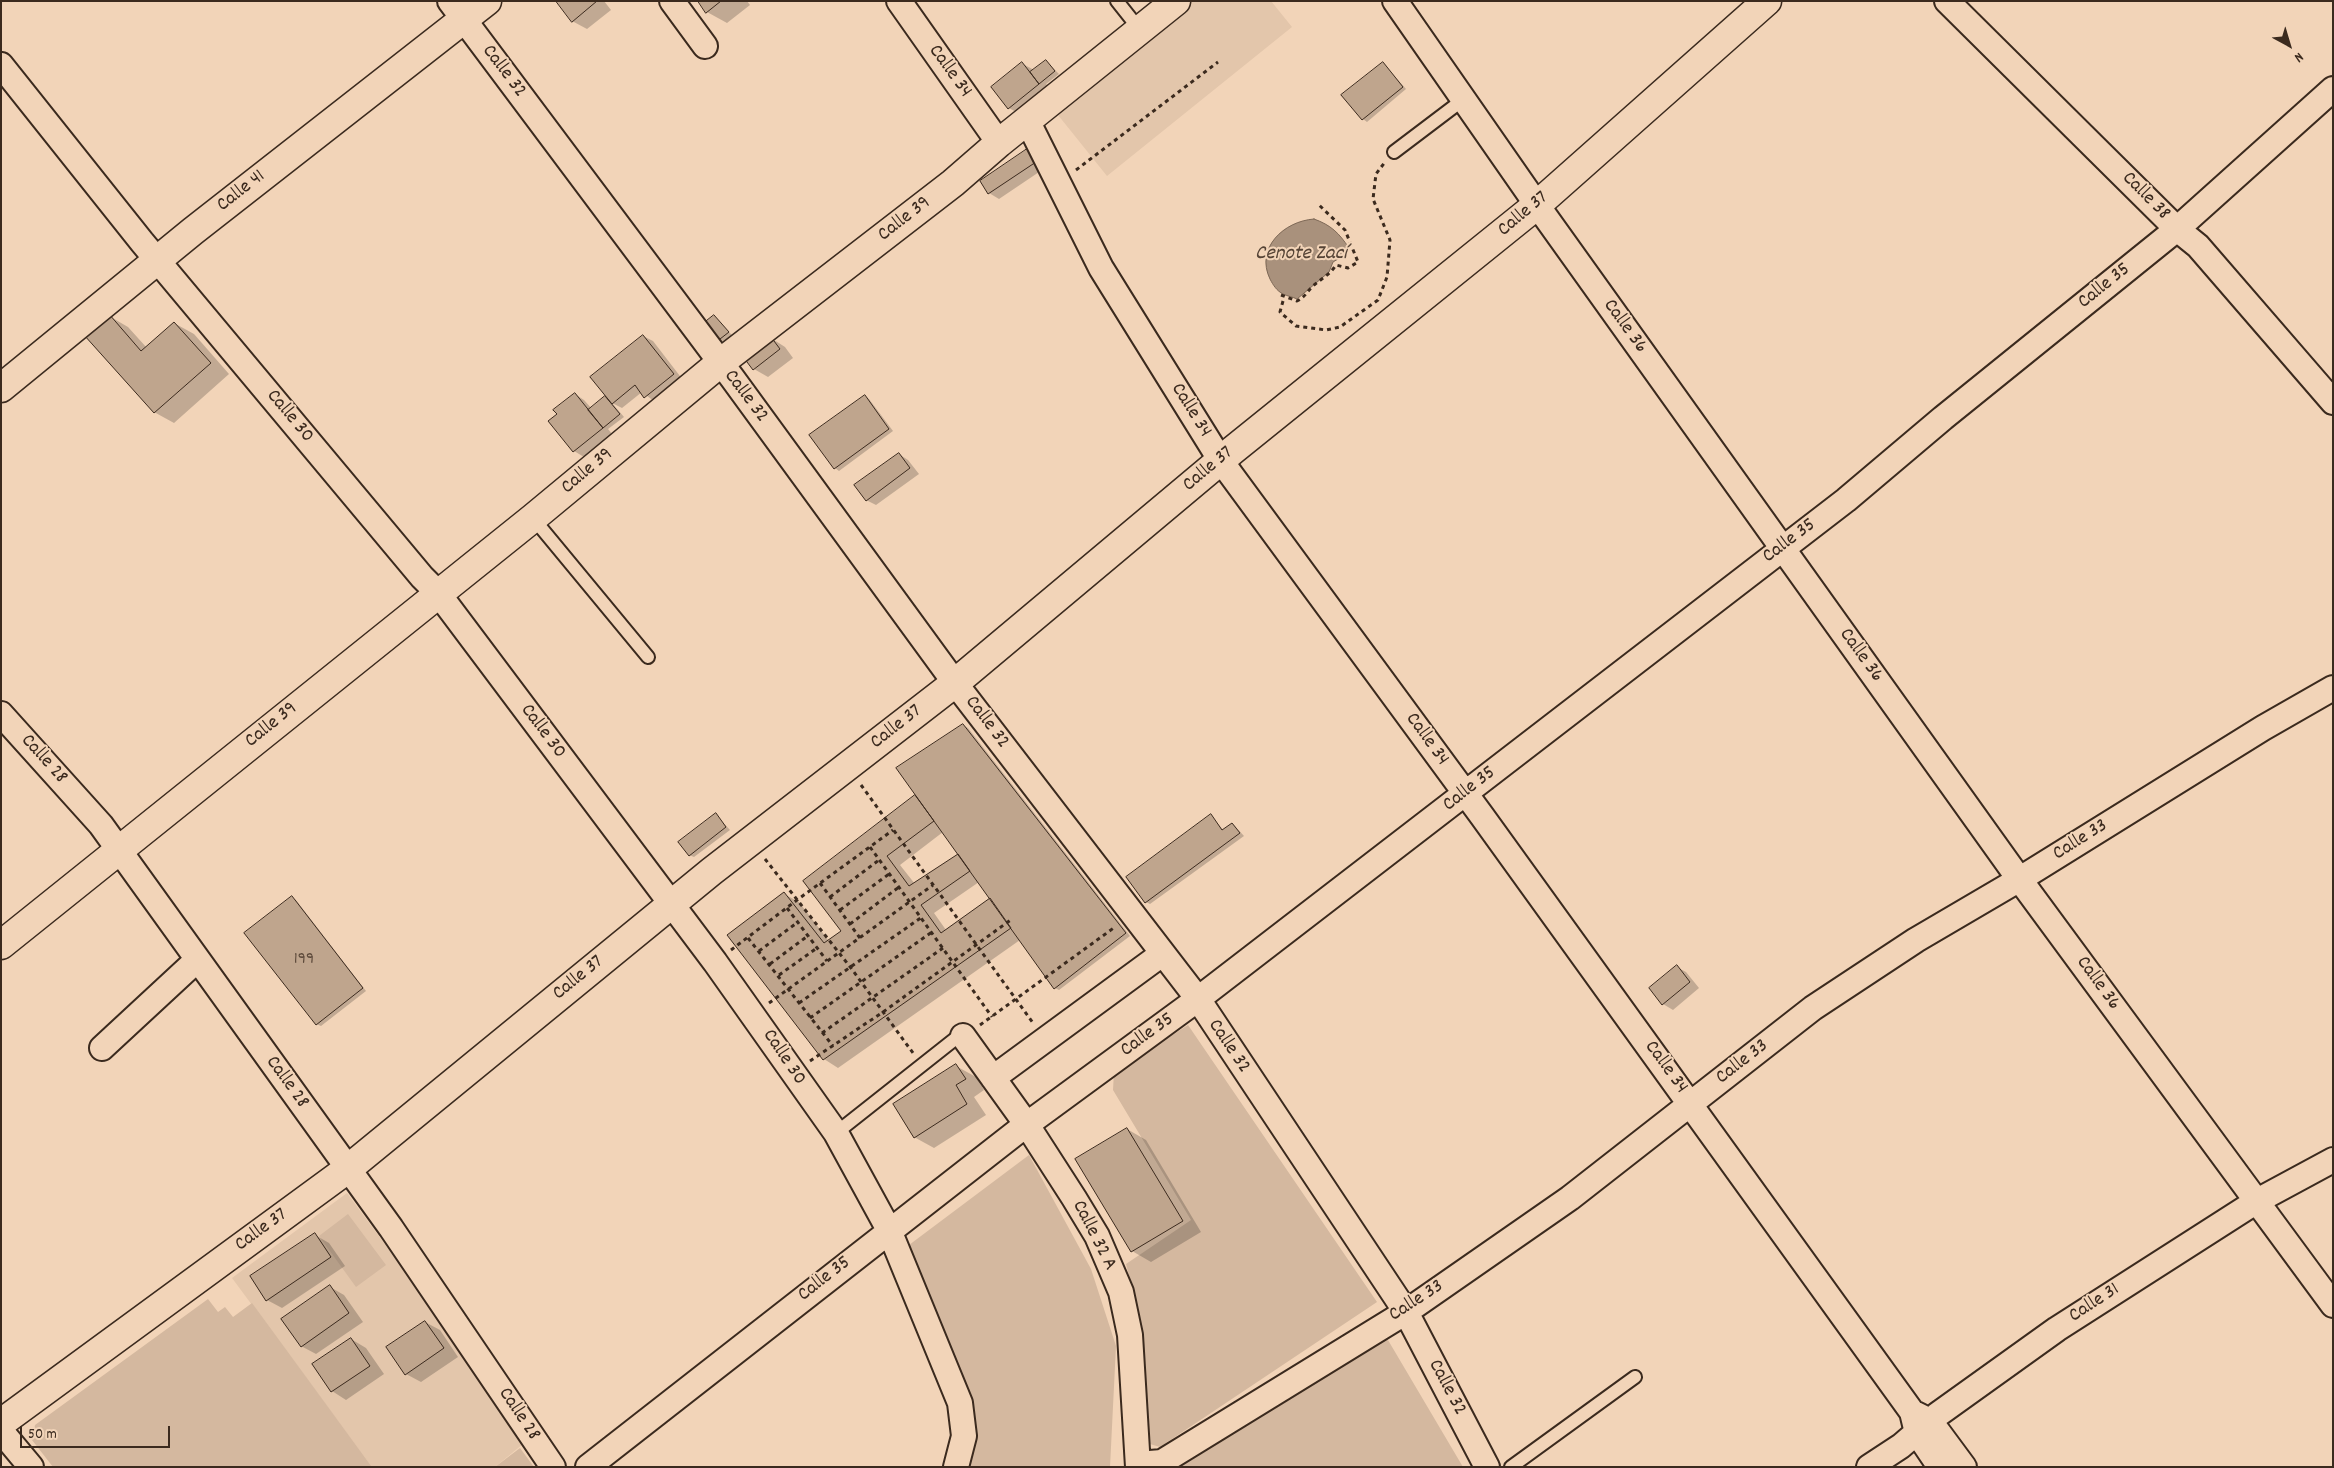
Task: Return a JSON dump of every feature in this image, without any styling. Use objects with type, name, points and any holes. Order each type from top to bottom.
[{"type":"street","name":"Calle 41","points":[[1,388],[457,10],[487,1]]},
{"type":"street","points":[[672,1],[705,46]]},
{"type":"street","name":"Calle 34","points":[[899,1],[999,142]]},
{"type":"street","name":"Calle 39","points":[[1,945],[533,518],[720,363],[953,183],[999,142],[1176,1]]},
{"type":"street","name":"Calle 36","points":[[1395,1],[1537,205],[2020,879],[2333,1305]]},
{"type":"street","name":"Calle 37","points":[[1,1423],[348,1168],[670,904],[955,683],[1220,461],[1537,205],[1767,1]]},
{"type":"street","name":"Calle 38","points":[[1948,1],[2177,229],[2198,246],[2333,402]]},
{"type":"street","name":"Calle 32","points":[[457,10],[955,683],[1198,999],[1406,1312],[1487,1467]]},
{"type":"street","name":"Calle 30","points":[[1,65],[157,260],[422,577],[438,593],[715,962],[836,1133],[889,1230],[960,1403],[964,1436],[956,1467]]},
{"type":"street","name":"Calle 35","points":[[588,1467],[889,1230],[1198,999],[1846,500],[1943,418],[2177,229],[2333,89]]},
{"type":"street","name":"Calle 34","points":[[1025,122],[1031,128],[1101,268],[1220,461],[1466,794],[1920,1422],[1964,1467]]},
{"type":"street","name":"Calle 33","points":[[1138,1465],[1162,1462],[1406,1312],[1570,1198],[1813,1008],[1916,940],[2020,879],[2262,728],[2333,688]]},
{"type":"street","name":"Calle 28","points":[[1,714],[101,825],[348,1168],[553,1467]]},
{"type":"street","points":[[993,1078],[1162,954]]},
{"type":"street","points":[[102,1048],[197,960]]},
{"type":"street","name":"Calle 32 A","points":[[963,1036],[1027,1125],[1097,1236],[1121,1292],[1130,1335],[1138,1465]]},
{"type":"street","name":"Calle 31","points":[[1869,1467],[1920,1422],[2057,1329],[2257,1200],[2333,1160]]},
{"type":"street","name":"Calle 34","points":[[1920,1422],[1940,1467]]},
{"type":"street","points":[[1,1431],[31,1467]]},
{"type":"lane","points":[[1117,1],[1140,30]]},
{"type":"lane","points":[[1394,152],[1464,99]]},
{"type":"lane","points":[[533,518],[648,657]]},
{"type":"lane","points":[[836,1133],[960,1035],[963,1036]]},
{"type":"lane","points":[[1511,1467],[1635,1377]]},
{"type":"path","points":[[1058,184],[1218,62]]},
{"type":"path","points":[[1283,301],[1280,312],[1296,326],[1326,330],[1340,327],[1378,300],[1387,277],[1390,240],[1373,199],[1376,174],[1394,152]]},
{"type":"path","points":[[1281,295],[1297,301],[1304,298],[1312,286],[1331,273],[1336,265],[1348,268],[1358,262],[1345,230],[1318,204]]},
{"type":"path","points":[[847,766],[1044,1040]]},
{"type":"path","points":[[715,962],[893,830]]},
{"type":"path","points":[[751,840],[862,982],[922,1065]]},
{"type":"path","points":[[870,847],[992,1017]]},
{"type":"path","points":[[830,897],[879,860]]},
{"type":"path","points":[[840,910],[889,874]]},
{"type":"path","points":[[820,883],[860,938]]},
{"type":"path","points":[[754,1016],[788,988],[933,886]]},
{"type":"path","points":[[850,924],[899,887]]},
{"type":"path","points":[[787,908],[827,961]]},
{"type":"path","points":[[963,1036],[1017,1000],[1132,915]]},
{"type":"path","points":[[799,1003],[922,918]]},
{"type":"path","points":[[792,1073],[883,1012],[1012,919]]},
{"type":"path","points":[[759,951],[798,922]]},
{"type":"path","points":[[810,1018],[932,932]]},
{"type":"path","points":[[770,964],[809,935]]},
{"type":"path","points":[[748,938],[833,1046]]},
{"type":"path","points":[[779,976],[817,948]]},
{"type":"path","points":[[822,1033],[943,948]]},
{"type":"shaded area","points":[[1189,1],[1271,1],[1292,27],[1107,176],[1054,110]]},
{"type":"shaded area","points":[[1188,1025],[1377,1302],[1160,1447],[1143,1442],[1142,1428],[1146,1384],[1145,1353],[1126,1264],[1191,1220],[1113,1090],[1114,1072]]},
{"type":"shaded area","points":[[1029,1155],[1091,1269],[1116,1346],[1110,1467],[964,1467],[971,1441],[905,1248]]},
{"type":"shaded area","points":[[347,1193],[529,1439],[495,1467],[372,1467],[232,1278]]},
{"type":"shaded area","points":[[348,1214],[386,1265],[356,1287],[319,1236]]},
{"type":"shaded area","points":[[208,1299],[218,1312],[225,1307],[233,1317],[252,1303],[372,1467],[53,1467],[32,1440],[35,1425]]},
{"type":"shaded area","points":[[1385,1335],[1463,1467],[1178,1467]]},
{"type":"shaded area","points":[[520,1448],[534,1467],[495,1467]]},
{"type":"water","name":"Cenote Zací","points":[[1314,219],[1334,230],[1349,248],[1343,256],[1333,262],[1329,272],[1297,299],[1283,294],[1274,286],[1266,268],[1266,257],[1269,247],[1283,231],[1292,225]]},
{"type":"building","points":[[556,1],[597,1],[572,22]]},
{"type":"building","points":[[698,1],[721,1],[706,13]]},
{"type":"building","points":[[1046,60],[1055,71],[1039,84],[1030,72]]},
{"type":"building","points":[[1022,62],[1039,84],[1008,109],[991,87]]},
{"type":"building","points":[[1383,62],[1403,87],[1362,120],[1341,95]]},
{"type":"building","points":[[1030,147],[1039,160],[988,194],[980,181]]},
{"type":"building","points":[[109,314],[141,351],[174,322],[211,363],[154,413],[84,335]]},
{"type":"building","points":[[714,315],[729,332],[720,339],[709,338],[699,327]]},
{"type":"building","points":[[643,335],[674,374],[644,398],[635,385],[612,404],[590,377]]},
{"type":"building","points":[[771,337],[780,349],[753,370],[744,358]]},
{"type":"building","points":[[575,393],[603,428],[573,452],[548,421],[557,414],[553,410]]},
{"type":"building","points":[[865,395],[889,429],[834,469],[809,435]]},
{"type":"building","points":[[605,396],[620,414],[603,428],[588,410]]},
{"type":"building","points":[[899,453],[910,468],[866,501],[854,485]]},
{"type":"building","points":[[963,724],[1126,933],[1054,989],[896,768]]},
{"type":"building","points":[[915,795],[934,821],[887,856],[909,886],[958,854],[970,871],[921,905],[941,933],[990,898],[1011,928],[823,1060],[727,935],[784,892],[824,943],[841,931],[803,881]]},
{"type":"building","points":[[716,813],[726,827],[689,856],[678,842]]},
{"type":"building","points":[[1211,814],[1222,830],[1232,823],[1240,833],[1145,903],[1126,877]]},
{"type":"building","points":[[292,896],[363,988],[316,1025],[244,933]]},
{"type":"building","points":[[1677,965],[1690,982],[1662,1005],[1649,988]]},
{"type":"building","points":[[956,1064],[966,1079],[956,1085],[967,1104],[914,1138],[893,1104]]},
{"type":"building","points":[[1127,1128],[1183,1221],[1131,1252],[1075,1159]]},
{"type":"building","points":[[315,1233],[331,1257],[266,1301],[250,1276]]},
{"type":"building","points":[[330,1285],[349,1313],[301,1347],[281,1319]]},
{"type":"building","points":[[425,1321],[444,1348],[405,1375],[386,1347]]},
{"type":"building","points":[[351,1338],[370,1366],[331,1392],[312,1364]]}]
